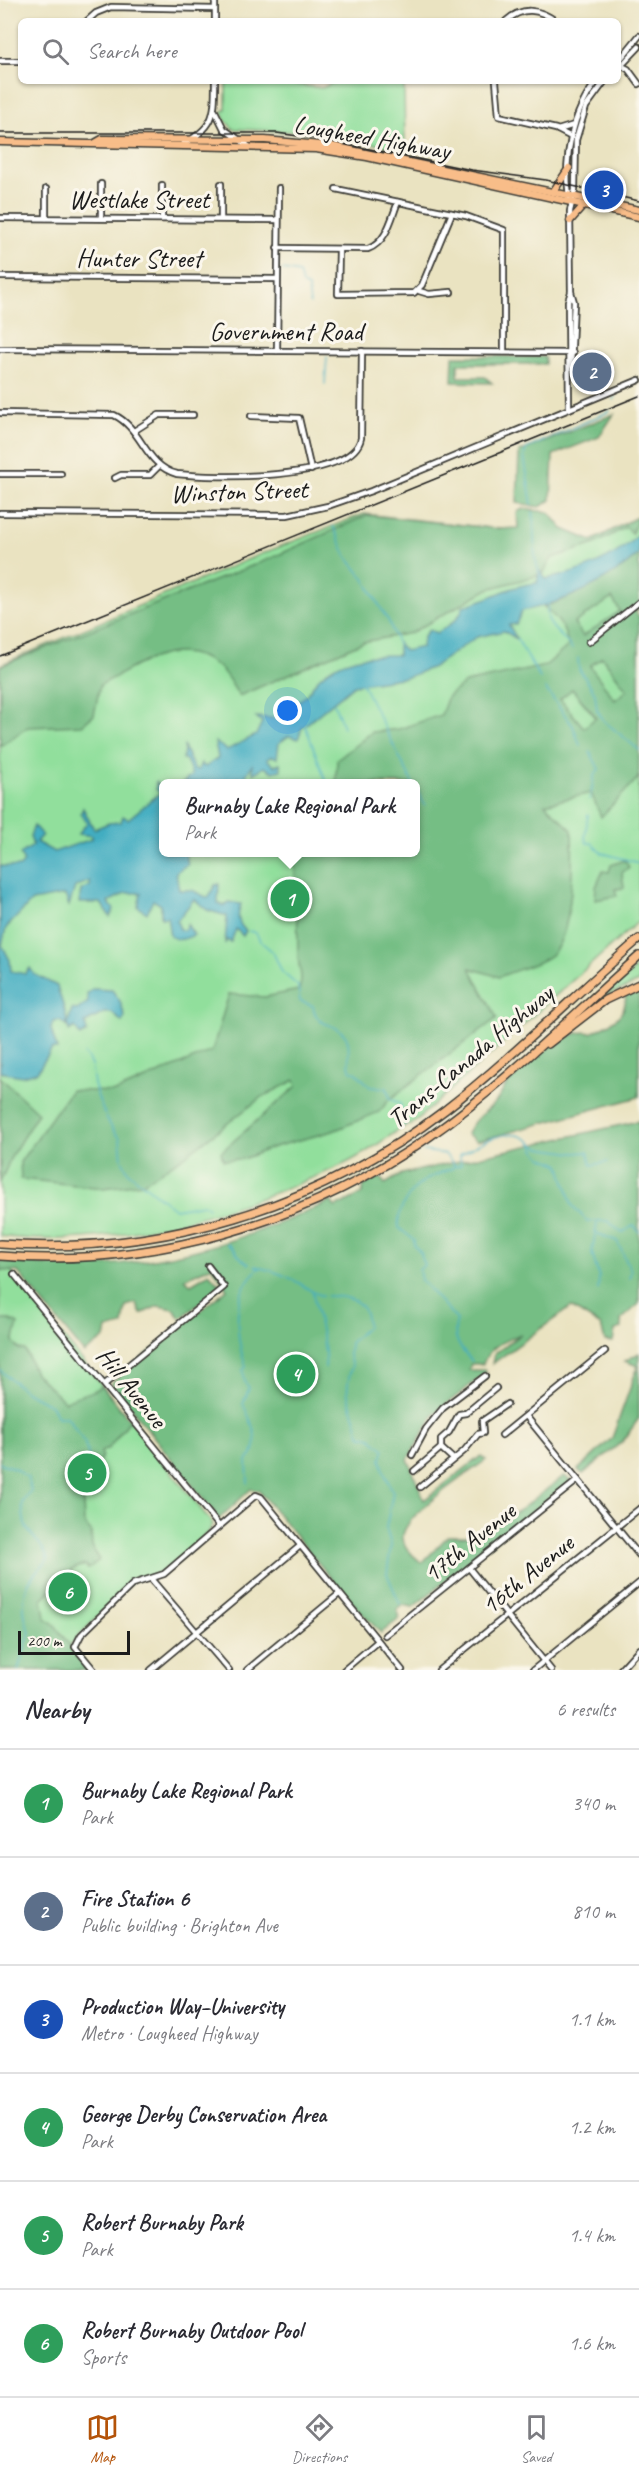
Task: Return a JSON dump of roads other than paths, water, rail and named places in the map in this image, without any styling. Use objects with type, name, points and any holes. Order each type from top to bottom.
[{"type":"highway","points":[[619,956],[639,933]]},
{"type":"highway","name":"Trans-Canada Highway","points":[[0,1244],[78,1245],[164,1235],[228,1220],[317,1188],[388,1150],[447,1108],[639,939]]},
{"type":"highway","name":"Trans-Canada Highway","points":[[0,1256],[50,1258],[137,1252],[201,1240],[270,1220],[317,1201],[381,1168],[446,1124],[524,1061],[639,956]]},
{"type":"highway","points":[[524,1061],[605,1000],[639,984]]},
{"type":"main road","name":"Lougheed Highway","points":[[95,143],[102,139],[239,140],[297,142],[357,150],[553,192],[584,205],[639,217]]},
{"type":"main road","name":"Lougheed Highway","points":[[0,142],[316,149],[639,210]]},
{"type":"main road","points":[[553,192],[569,168]]},
{"type":"main road","points":[[570,221],[584,205]]},
{"type":"street","points":[[215,0],[215,18]]},
{"type":"street","points":[[90,18],[96,13],[111,8],[215,9]]},
{"type":"street","points":[[510,18],[518,12],[529,10],[544,13],[552,18]]},
{"type":"street","points":[[621,62],[639,36]]},
{"type":"street","points":[[621,63],[639,47]]},
{"type":"street","points":[[0,61],[18,61]]},
{"type":"street","points":[[621,67],[639,84]]},
{"type":"street","points":[[215,84],[215,111],[224,129],[250,147]]},
{"type":"street","points":[[496,84],[496,110],[499,116],[558,130],[576,140]]},
{"type":"street","points":[[571,198],[569,168],[571,137],[579,109],[595,84]]},
{"type":"street","points":[[569,409],[570,221],[576,140],[586,107],[603,84]]},
{"type":"street","points":[[178,147],[206,129],[215,111]]},
{"type":"street","points":[[558,130],[574,125]]},
{"type":"street","points":[[101,184],[102,218]]},
{"type":"street","points":[[221,184],[221,219]]},
{"type":"street","points":[[162,185],[162,219]]},
{"type":"street","points":[[277,351],[279,188]]},
{"type":"street","points":[[46,189],[46,218]]},
{"type":"street","points":[[336,189],[452,213],[500,226],[504,230],[504,352]]},
{"type":"street","points":[[277,248],[368,249],[380,242],[398,202]]},
{"type":"street","points":[[419,291],[452,213]]},
{"type":"street","name":"Westlake Street","points":[[0,218],[277,220]]},
{"type":"street","points":[[339,249],[339,294],[409,295],[419,291],[429,294],[451,292]]},
{"type":"street","name":"Hunter Street","points":[[0,277],[277,279]]},
{"type":"street","name":"Government Road","points":[[0,349],[570,353]]},
{"type":"street","points":[[0,412],[107,413],[121,418],[134,431],[159,466],[183,474],[286,475],[311,471],[351,454],[359,444],[362,351]]},
{"type":"street","name":"Winston Street","points":[[0,513],[287,514],[306,512],[370,491],[639,380]]},
{"type":"street","points":[[134,431],[159,415],[194,415]]},
{"type":"street","points":[[251,416],[298,418],[311,471]]},
{"type":"street","points":[[115,478],[121,475],[150,475],[159,466]]},
{"type":"street","points":[[0,474],[61,474]]},
{"type":"street","points":[[589,642],[639,602]]},
{"type":"street","points":[[105,1384],[224,1287],[208,1266]]},
{"type":"street","name":"Hill Avenue","points":[[14,1274],[219,1526]]},
{"type":"street","points":[[502,1435],[605,1351]]},
{"type":"street","points":[[412,1455],[426,1429],[443,1408],[485,1376]]},
{"type":"street","points":[[448,1406],[459,1414],[466,1413],[496,1388]]},
{"type":"street","points":[[420,1487],[483,1432],[482,1421],[507,1404]]},
{"type":"street","points":[[452,1458],[441,1448],[441,1439],[459,1414]]},
{"type":"street","points":[[526,1416],[639,1555]]},
{"type":"street","points":[[414,1471],[441,1448]]},
{"type":"street","name":"17th Avenue","points":[[385,1635],[578,1480]]},
{"type":"street","points":[[94,1670],[75,1647],[81,1635],[133,1584],[152,1580],[164,1574],[253,1496],[261,1497],[402,1670]]},
{"type":"street","name":"16th Avenue","points":[[439,1670],[639,1509]]},
{"type":"street","points":[[151,1670],[300,1546]]},
{"type":"street","points":[[469,1568],[551,1670]]},
{"type":"street","points":[[152,1580],[229,1670]]},
{"type":"street","points":[[533,1670],[639,1583]]},
{"type":"street","points":[[247,1670],[339,1594]]},
{"type":"street","points":[[344,1670],[378,1641]]},
{"type":"street","points":[[620,1670],[639,1649]]},
{"type":"water","points":[[639,534],[639,554],[599,583],[553,603],[522,611],[516,624],[509,625],[517,639],[504,631],[477,637],[433,667],[408,677],[354,685],[302,728],[298,739],[289,736],[279,743],[277,758],[272,756],[267,759],[274,766],[280,763],[281,770],[273,772],[264,767],[253,774],[252,765],[244,779],[238,777],[235,779],[187,779],[192,775],[186,760],[183,759],[184,747],[194,769],[198,770],[201,763],[205,767],[218,758],[215,742],[227,750],[256,735],[262,722],[256,717],[280,719],[287,709],[304,697],[318,679],[335,666],[366,657],[398,655],[398,643],[405,651],[422,647],[423,637],[429,630],[437,633],[450,625],[457,619],[463,606],[527,584],[537,583],[539,570],[546,579],[596,564]]},
{"type":"water","points":[[159,794],[159,857],[186,857],[188,864],[176,872],[179,890],[192,890],[208,898],[215,885],[219,884],[218,903],[224,906],[229,902],[241,904],[239,919],[246,931],[243,936],[236,929],[231,942],[227,940],[225,944],[227,916],[207,910],[194,899],[177,921],[180,930],[184,930],[187,924],[194,935],[185,939],[176,939],[170,936],[167,917],[161,918],[161,905],[153,900],[147,913],[138,907],[141,893],[126,893],[108,902],[114,909],[110,917],[101,903],[79,903],[81,890],[90,886],[90,881],[75,887],[69,906],[65,895],[32,901],[6,928],[2,945],[10,960],[11,971],[25,974],[30,968],[34,974],[57,986],[65,1011],[67,1027],[60,1021],[53,1022],[51,1029],[57,1049],[52,1049],[37,1072],[22,1076],[0,1072],[0,866],[20,867],[24,862],[20,854],[33,846],[30,836],[34,826],[42,835],[36,842],[54,852],[92,839],[92,836],[78,834],[87,823],[81,813],[83,808],[94,829],[109,823],[121,822],[123,816],[128,819]]},
{"type":"water","points":[[93,989],[112,990],[120,1001],[125,1017],[122,1022],[112,1013],[104,1013],[85,1023],[87,1032],[80,1036],[75,1027],[69,1031],[68,1022],[72,1009],[77,1010],[88,1002],[87,994]]},
{"type":"waterway","points":[[283,270],[299,273],[302,284],[308,288],[310,304]]},
{"type":"waterway","points":[[325,384],[327,357]]},
{"type":"waterway","points":[[614,400],[615,396]]},
{"type":"waterway","points":[[532,505],[524,456],[526,449],[610,411]]},
{"type":"waterway","points":[[533,512],[535,557],[539,573]]},
{"type":"waterway","points":[[333,526],[347,557],[363,577],[389,622],[398,645]]},
{"type":"waterway","points":[[548,604],[547,612],[551,625],[572,649]]},
{"type":"waterway","points":[[517,639],[540,678]]},
{"type":"waterway","points":[[578,658],[579,669],[595,693],[597,710],[604,721],[639,750]]},
{"type":"waterway","points":[[362,683],[410,779]]},
{"type":"waterway","points":[[545,688],[573,726],[580,745]]},
{"type":"waterway","points":[[334,703],[343,727]]},
{"type":"waterway","points":[[305,725],[325,779]]},
{"type":"waterway","points":[[590,752],[599,769],[594,776],[590,800]]},
{"type":"waterway","points":[[420,796],[425,805]]},
{"type":"waterway","points":[[588,814],[585,837],[587,843],[592,843],[602,853],[639,863]]},
{"type":"waterway","points":[[249,931],[256,933],[260,941],[273,952],[282,972],[298,986],[300,1001],[313,1006],[322,1022],[340,1030],[347,1038],[351,1071],[357,1073],[370,1087],[387,1088],[390,1099],[400,1103],[405,1125]]},
{"type":"waterway","points":[[84,1054],[91,1064],[94,1084],[104,1113],[120,1138],[122,1160],[129,1173],[175,1209],[203,1204],[208,1208]]},
{"type":"waterway","points":[[424,1151],[445,1154],[455,1166],[461,1165],[460,1155],[476,1145],[505,1135],[524,1137],[532,1143],[539,1155],[560,1165],[572,1205],[587,1221],[608,1221],[622,1233],[634,1225],[639,1232]]},
{"type":"waterway","points":[[531,1142],[540,1148],[574,1153],[588,1152],[591,1165],[608,1162]]},
{"type":"waterway","points":[[454,1167],[428,1179],[414,1190],[402,1208],[399,1228],[414,1240],[414,1246],[421,1253],[424,1265],[419,1270],[421,1280],[457,1320],[456,1337],[472,1361]]},
{"type":"waterway","points":[[597,1223],[592,1253],[599,1277],[598,1290]]},
{"type":"waterway","points":[[596,1233],[617,1241],[631,1271],[629,1278]]},
{"type":"waterway","points":[[227,1244],[249,1264]]},
{"type":"waterway","points":[[255,1266],[277,1272],[323,1296]]},
{"type":"waterway","points":[[248,1483],[247,1460],[255,1448],[255,1441],[252,1425],[243,1404],[249,1388],[245,1382],[243,1370],[246,1367],[239,1341],[238,1314],[244,1288],[251,1276],[261,1267]]},
{"type":"waterway","points":[[313,1293],[323,1342],[325,1368]]},
{"type":"waterway","points":[[327,1296],[356,1301],[364,1311],[366,1318],[367,1327],[350,1343],[349,1356],[352,1366],[348,1394],[360,1435],[371,1438],[384,1449],[381,1459],[393,1492],[386,1528],[391,1545],[387,1574],[400,1604]]},
{"type":"waterway","points":[[0,1370],[26,1392],[51,1405],[58,1417],[67,1417],[84,1441],[91,1464]]},
{"type":"waterway","points":[[0,1463],[16,1469],[28,1478],[31,1491],[22,1503],[24,1522],[48,1559],[30,1580],[25,1594],[25,1617],[30,1632],[18,1670]]},
{"type":"railway","points":[[0,133],[277,133],[326,140],[472,170],[546,180],[639,201]]},
{"type":"railway","points":[[0,656],[639,396]]},
{"type":"place","name":"Production Way–University","points":[[604,190]]},
{"type":"place","name":"Fire Station 6","points":[[592,372]]},
{"type":"place","name":"Burnaby Lake Regional Park","points":[[290,899]]},
{"type":"place","name":"George Derby Conservation Area","points":[[296,1374]]},
{"type":"place","name":"Robert Burnaby Park","points":[[87,1473]]},
{"type":"place","name":"Robert Burnaby Outdoor Pool","points":[[68,1592]]}]
